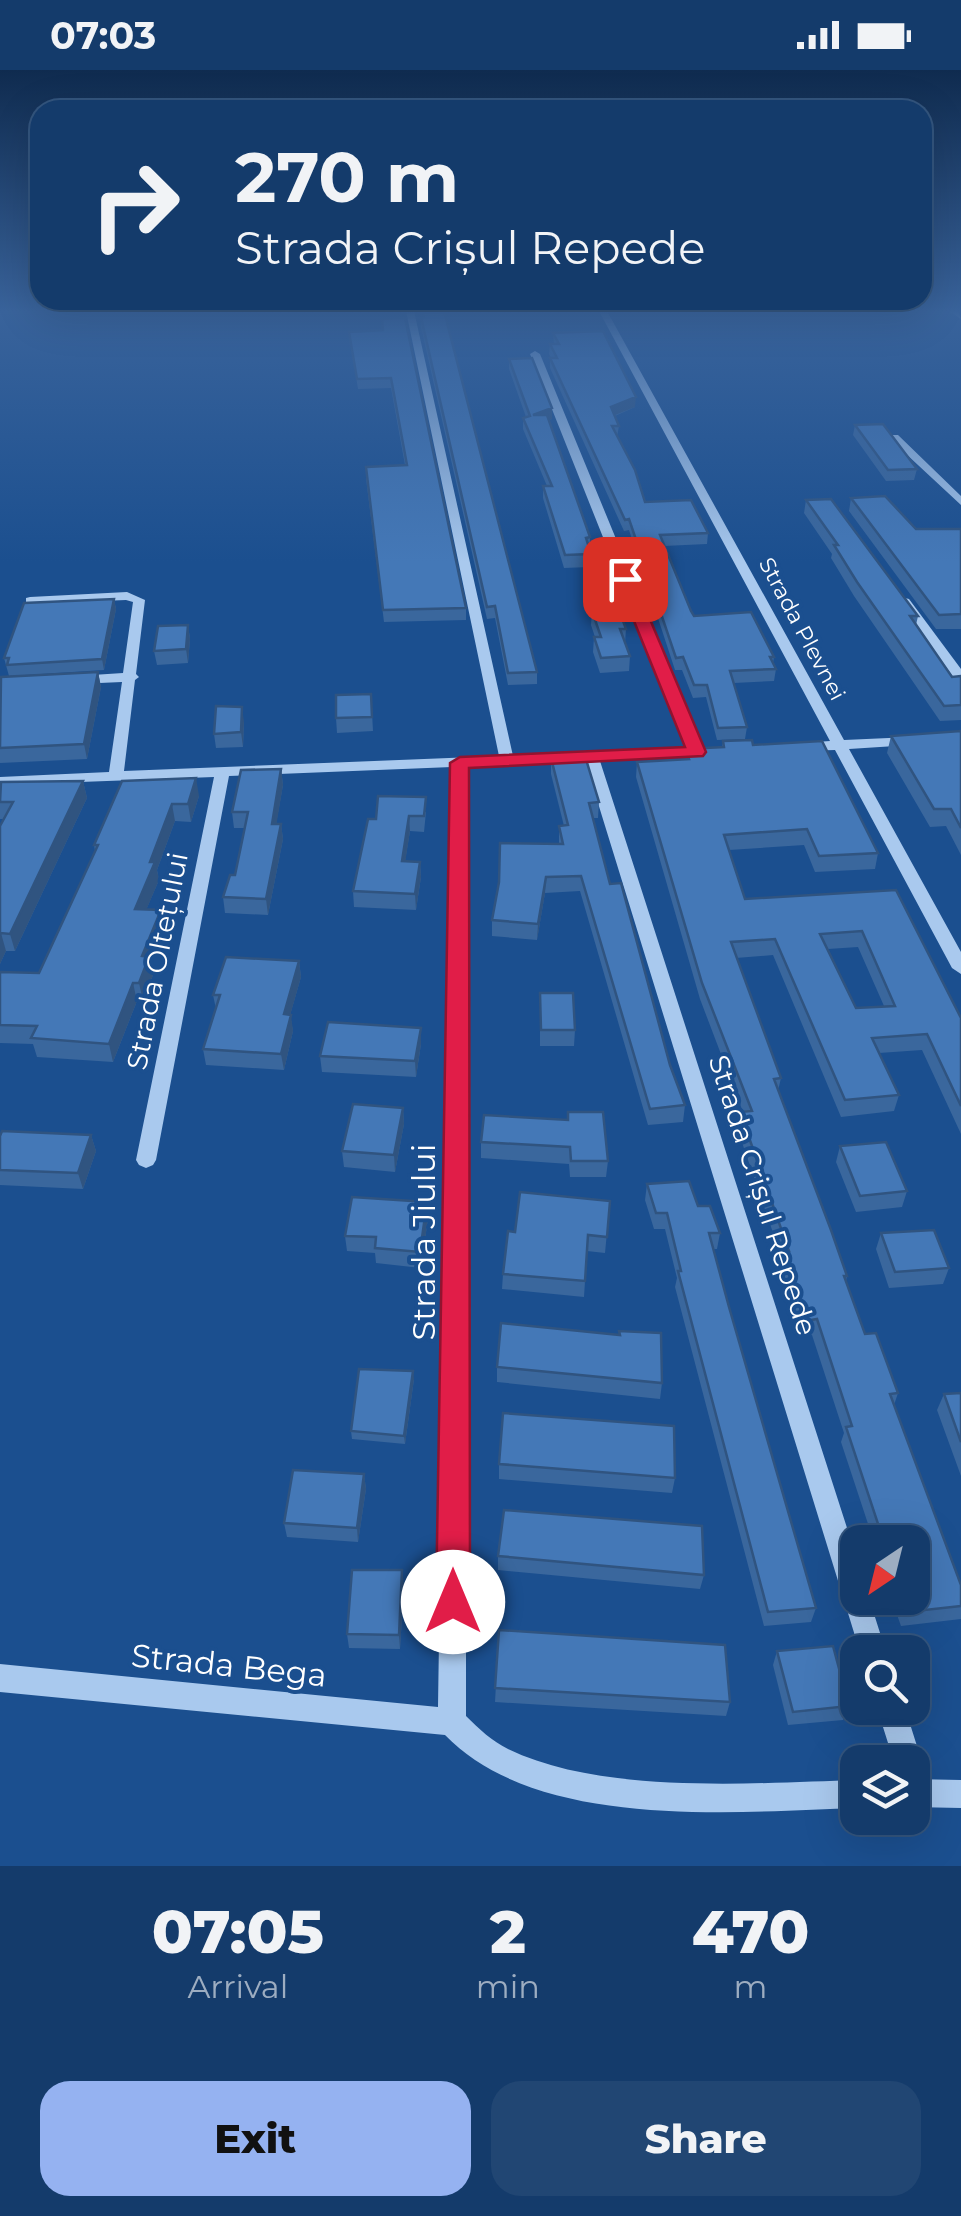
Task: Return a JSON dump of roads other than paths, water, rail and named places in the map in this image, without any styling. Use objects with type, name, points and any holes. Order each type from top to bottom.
[{"type":"street","points":[[428,395],[507,760]]},
{"type":"street","points":[[552,395],[696,752]]},
{"type":"street","name":"Strada Plevnei","points":[[649,395],[961,968]]},
{"type":"street","points":[[894,437],[961,502]]},
{"type":"street","points":[[892,584],[961,678]]},
{"type":"street","points":[[30,601],[127,596],[139,600],[116,776]]},
{"type":"street","points":[[60,680],[132,676]]},
{"type":"street","points":[[785,748],[922,740]]},
{"type":"street","points":[[0,781],[732,750]]},
{"type":"street","name":"Strada Crișul Repede","points":[[591,757],[868,1635]]},
{"type":"street","name":"Strada Jiului","points":[[452,1722],[460,763]]},
{"type":"street","name":"Strada Oltețului","points":[[146,1160],[222,772]]},
{"type":"street","name":"Strada Bega","points":[[0,1678],[452,1722]]},
{"type":"street","points":[[452,1722],[473,1744],[502,1762],[544,1776],[625,1792],[771,1797],[840,1795]]},
{"type":"street","points":[[930,1789],[961,1794]]}]
